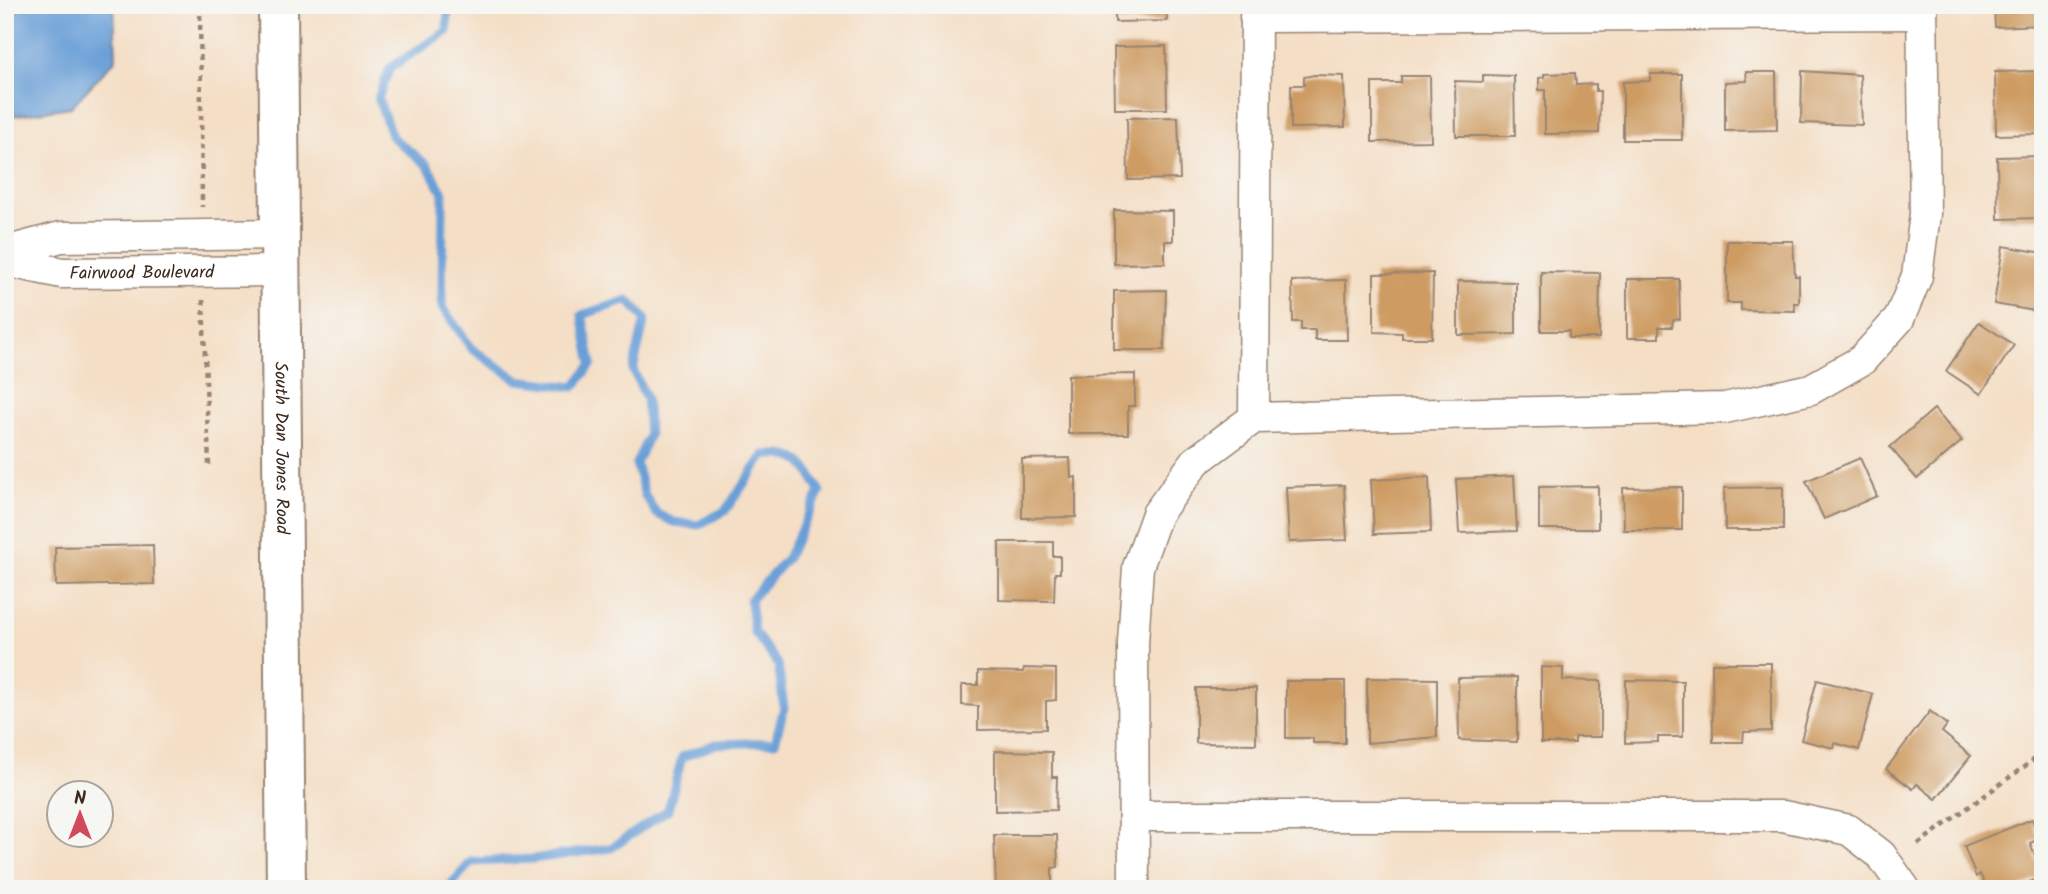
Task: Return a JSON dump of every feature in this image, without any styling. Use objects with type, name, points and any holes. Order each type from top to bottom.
[{"type":"main road","name":"South Dan Jones Road","points":[[278,5],[286,889]]},
{"type":"street","points":[[1134,889],[1133,643],[1138,568],[1157,514],[1196,461],[1254,418],[1726,408],[1811,389],[1862,360],[1899,319],[1917,276],[1925,214],[1922,9],[1255,11],[1254,418]]},
{"type":"street","name":"Fairwood Boulevard","points":[[5,252],[61,237],[281,253]]},
{"type":"street","name":"Fairwood Boulevard","points":[[5,261],[62,273],[281,253]]},
{"type":"street","points":[[1134,816],[1783,816],[1849,830],[1881,855],[1905,889]]},
{"type":"path","points":[[200,5],[202,212]]},
{"type":"path","points":[[203,297],[209,466]]},
{"type":"path","points":[[1918,844],[2043,753]]},
{"type":"water","points":[[5,5],[114,5],[116,59],[71,107],[5,117]]},
{"type":"building","points":[[1115,5],[1166,5],[1167,21],[1115,22]]},
{"type":"building","points":[[1994,5],[2043,5],[2043,25],[1995,27]]},
{"type":"building","points":[[1166,46],[1167,109],[1115,109],[1114,47]]},
{"type":"building","points":[[1802,71],[1860,75],[1862,125],[1801,123]]},
{"type":"building","points":[[2043,71],[2043,134],[1996,135],[1995,72]]},
{"type":"building","points":[[1746,72],[1776,72],[1777,130],[1725,131],[1725,82],[1747,81]]},
{"type":"building","points":[[1575,73],[1576,85],[1596,84],[1596,91],[1600,91],[1599,133],[1545,134],[1545,90],[1539,90],[1539,78],[1544,77],[1544,74]]},
{"type":"building","points":[[1650,74],[1682,74],[1682,140],[1623,140],[1623,82],[1650,81]]},
{"type":"building","points":[[1483,75],[1514,76],[1515,136],[1456,136],[1455,81],[1483,82]]},
{"type":"building","points":[[1344,76],[1345,127],[1291,128],[1291,85],[1304,85],[1304,77]]},
{"type":"building","points":[[1401,76],[1430,76],[1431,141],[1372,142],[1372,83],[1401,83]]},
{"type":"building","points":[[1178,117],[1180,179],[1128,180],[1127,118]]},
{"type":"building","points":[[2043,156],[2043,218],[1998,219],[1997,157]]},
{"type":"building","points":[[1114,210],[1173,211],[1173,241],[1165,241],[1165,263],[1114,264]]},
{"type":"building","points":[[1727,241],[1793,241],[1795,276],[1799,276],[1799,303],[1794,303],[1795,311],[1741,310],[1741,303],[1727,303]]},
{"type":"building","points":[[2003,246],[2043,253],[2035,311],[1994,304]]},
{"type":"building","points":[[1541,272],[1600,273],[1599,338],[1569,338],[1569,331],[1541,331]]},
{"type":"building","points":[[1433,273],[1432,338],[1402,338],[1402,333],[1374,332],[1374,274]]},
{"type":"building","points":[[1627,279],[1679,279],[1680,319],[1673,320],[1672,327],[1659,327],[1659,338],[1627,338]]},
{"type":"building","points":[[1346,280],[1347,340],[1315,340],[1315,330],[1301,330],[1301,322],[1293,322],[1292,281]]},
{"type":"building","points":[[1458,281],[1516,282],[1516,334],[1458,335]]},
{"type":"building","points":[[1166,290],[1164,350],[1114,350],[1114,291]]},
{"type":"building","points":[[1979,322],[2014,345],[1981,394],[1946,371]]},
{"type":"building","points":[[1135,374],[1135,406],[1128,406],[1128,434],[1068,434],[1068,375]]},
{"type":"building","points":[[1934,409],[1962,441],[1917,479],[1890,447]]},
{"type":"building","points":[[1070,458],[1071,478],[1076,477],[1076,517],[1022,518],[1022,459]]},
{"type":"building","points":[[1860,458],[1877,496],[1824,519],[1806,481]]},
{"type":"building","points":[[1514,476],[1517,531],[1459,533],[1456,479]]},
{"type":"building","points":[[1429,477],[1431,532],[1374,534],[1371,480]]},
{"type":"building","points":[[1344,485],[1347,540],[1289,542],[1286,487]]},
{"type":"building","points":[[1598,486],[1598,529],[1539,529],[1539,487]]},
{"type":"building","points":[[1682,487],[1682,530],[1624,530],[1623,488]]},
{"type":"building","points":[[1783,487],[1783,530],[1725,530],[1724,488]]},
{"type":"building","points":[[999,542],[1053,542],[1053,556],[1060,556],[1060,573],[1055,573],[1054,601],[999,600]]},
{"type":"building","points":[[153,545],[154,584],[56,586],[55,547]]},
{"type":"building","points":[[5,548],[9,548],[10,586],[5,586]]},
{"type":"building","points":[[1712,663],[1771,663],[1771,731],[1744,732],[1743,742],[1713,742]]},
{"type":"building","points":[[1541,667],[1563,668],[1563,680],[1601,681],[1601,737],[1575,737],[1575,743],[1541,743]]},
{"type":"building","points":[[1024,668],[1056,669],[1056,700],[1046,701],[1046,729],[978,730],[978,706],[962,705],[962,685],[978,685],[978,671],[1023,672]]},
{"type":"building","points":[[1517,677],[1517,742],[1459,740],[1458,678]]},
{"type":"building","points":[[1367,678],[1437,679],[1437,737],[1367,743]]},
{"type":"building","points":[[1626,680],[1683,681],[1683,737],[1658,737],[1658,742],[1625,743]]},
{"type":"building","points":[[1817,680],[1873,694],[1859,750],[1835,743],[1834,748],[1801,740]]},
{"type":"building","points":[[1286,681],[1345,681],[1345,743],[1313,743],[1313,738],[1286,738]]},
{"type":"building","points":[[1196,688],[1256,688],[1256,744],[1196,743]]},
{"type":"building","points":[[1930,711],[1947,725],[1942,732],[1971,756],[1936,799],[1917,784],[1913,789],[1886,769]]},
{"type":"building","points":[[995,751],[1052,752],[1052,777],[1057,777],[1056,810],[995,811]]},
{"type":"building","points":[[2032,819],[2039,839],[2030,843],[2043,876],[2015,889],[1987,889],[1980,874],[1976,877],[1964,846]]},
{"type":"building","points":[[994,835],[1057,835],[1058,867],[1052,868],[1052,889],[996,889]]},
{"type":"waterway","points":[[447,889],[471,862],[533,859],[611,848],[668,810],[682,757],[716,744],[775,742],[784,708],[778,664],[754,632],[750,600],[787,558],[820,492],[800,461],[786,456],[764,455],[725,511],[698,525],[674,522],[657,514],[645,496],[636,464],[649,435],[646,398],[633,370],[645,319],[628,300],[582,315],[592,364],[574,387],[518,380],[472,349],[442,307],[443,193],[427,165],[392,137],[378,98],[390,68],[447,31],[448,5]]}]
